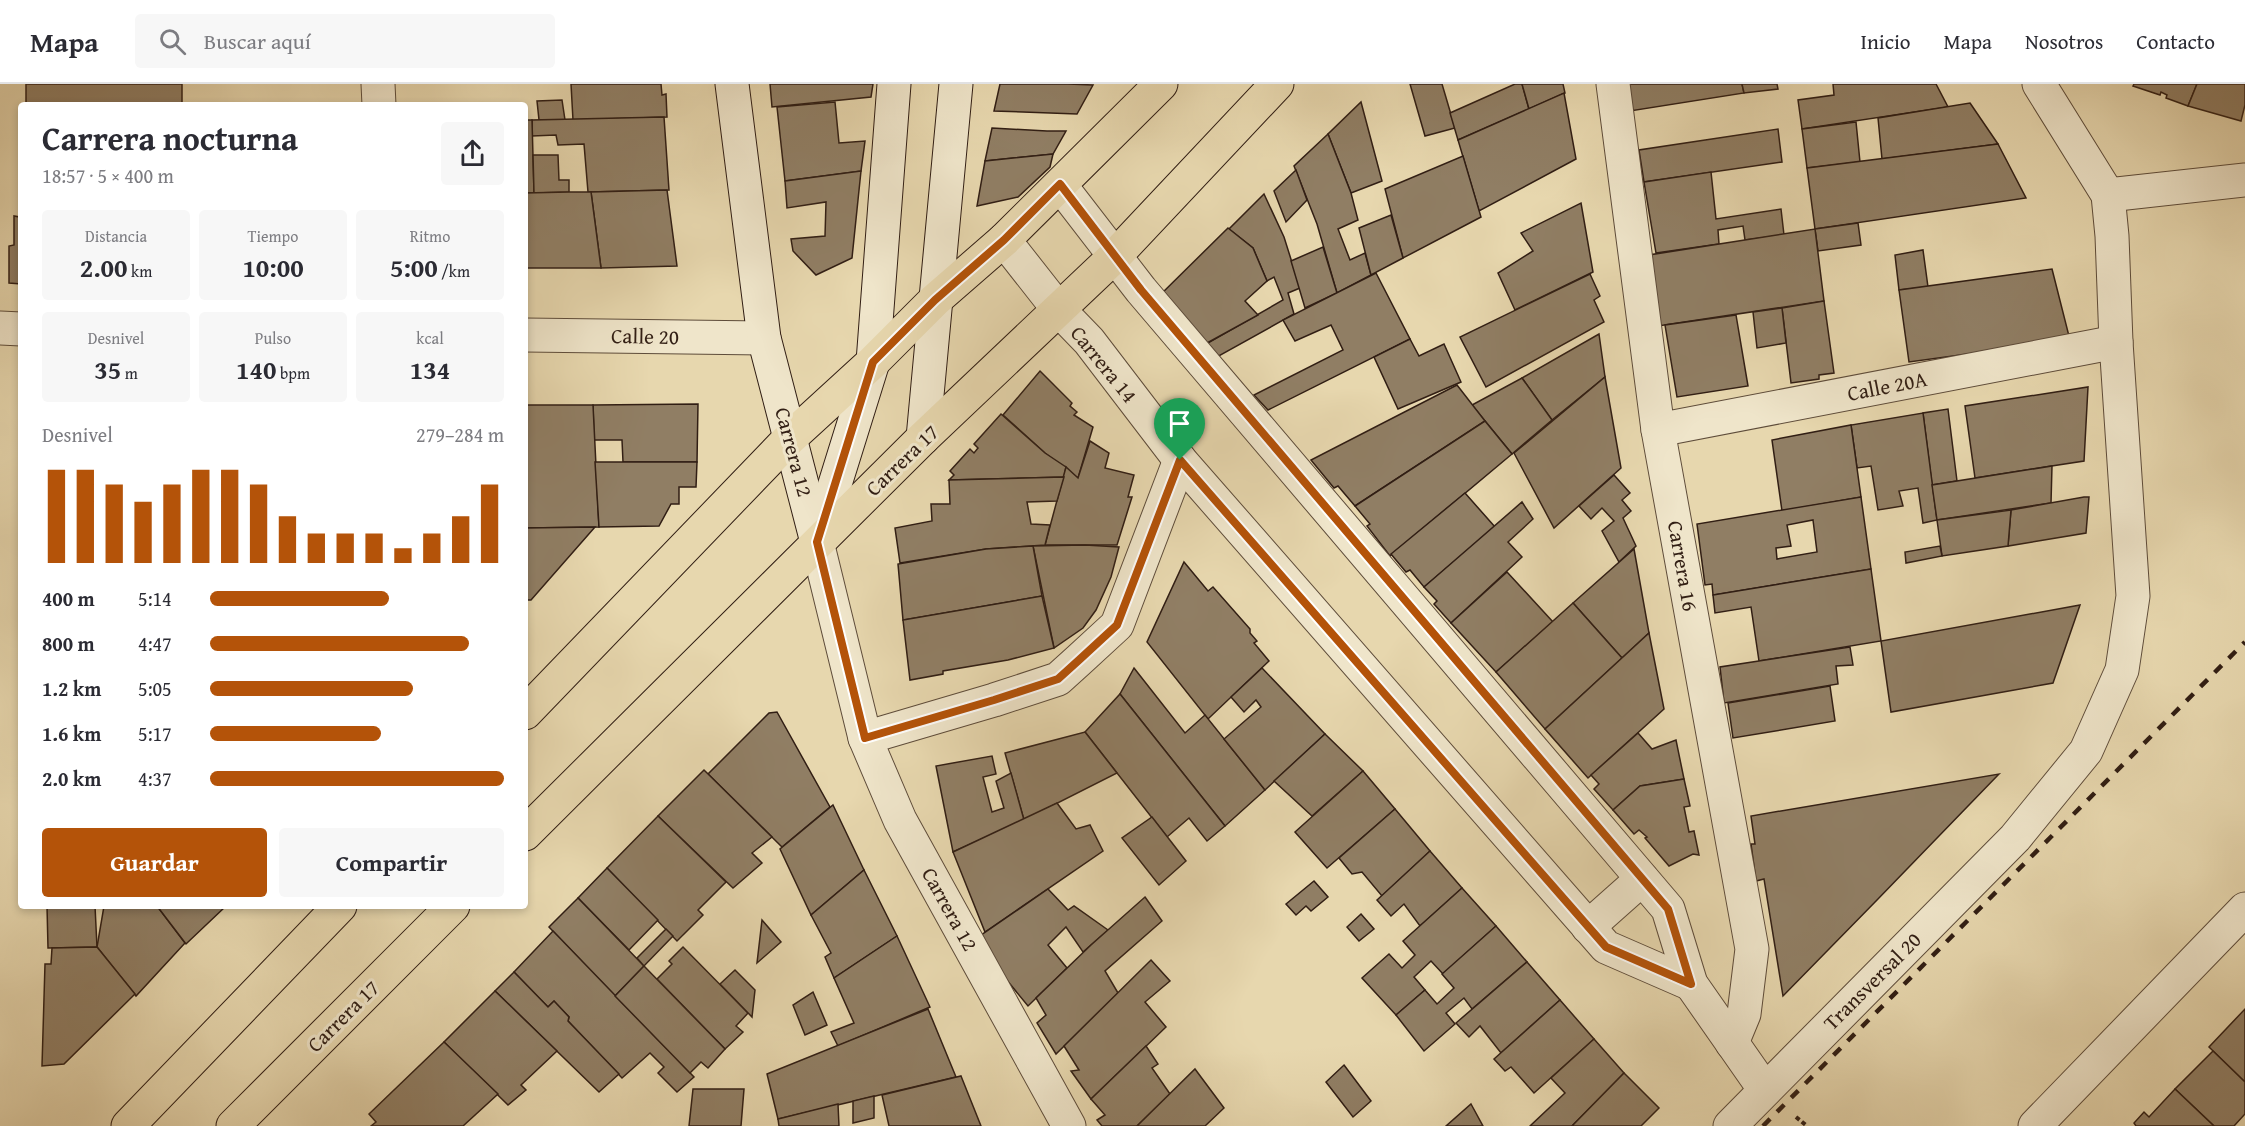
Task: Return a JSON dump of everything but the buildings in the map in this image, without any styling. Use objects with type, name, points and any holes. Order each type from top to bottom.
[{"type":"main road","points":[[528,710],[790,438],[873,362],[935,300],[1004,240],[1161,84]]},
{"type":"main road","name":"Carrera 17","points":[[528,831],[923,438],[1115,256],[1277,84]]},
{"type":"main road","points":[[128,1126],[337,909]]},
{"type":"main road","name":"Carrera 17","points":[[233,1126],[450,909]]},
{"type":"street","points":[[378,84],[379,102]]},
{"type":"street","name":"Carrera 12","points":[[732,84],[764,338],[865,738],[900,820],[1069,1126]]},
{"type":"street","points":[[817,542],[873,362],[894,84]]},
{"type":"street","points":[[923,438],[956,84]]},
{"type":"street","name":"Carrera 16","points":[[1613,84],[1658,430],[1752,949],[1744,1014],[1732,1043]]},
{"type":"street","points":[[2038,84],[2108,195],[2245,180]]},
{"type":"street","points":[[1060,184],[1149,300],[1668,909],[1691,984],[1765,1090]]},
{"type":"street","name":"Transversal 20","points":[[1731,1126],[2015,838],[2086,751],[2122,670],[2133,596],[2108,195]]},
{"type":"street","name":"Carrera 14","points":[[1004,240],[1059,310],[1089,341],[1180,460],[1606,947],[1691,984]]},
{"type":"street","points":[[0,328],[18,328]]},
{"type":"street","name":"Calle 20","points":[[528,335],[764,338]]},
{"type":"street","name":"Calle 20A","points":[[1658,430],[2116,342]]},
{"type":"street","points":[[865,738],[1058,679],[1117,625],[1180,460]]},
{"type":"street","points":[[1588,927],[1642,879]]},
{"type":"street","points":[[2036,1126],[2245,909]]},
{"type":"railway","points":[[1763,1126],[2245,642]]},
{"type":"route","points":[[1060,184],[1141,290],[1668,909],[1691,984],[1606,947],[1180,460],[1117,625],[1058,679],[865,738],[817,542],[873,362],[935,300],[1004,240],[1060,184]]}]
